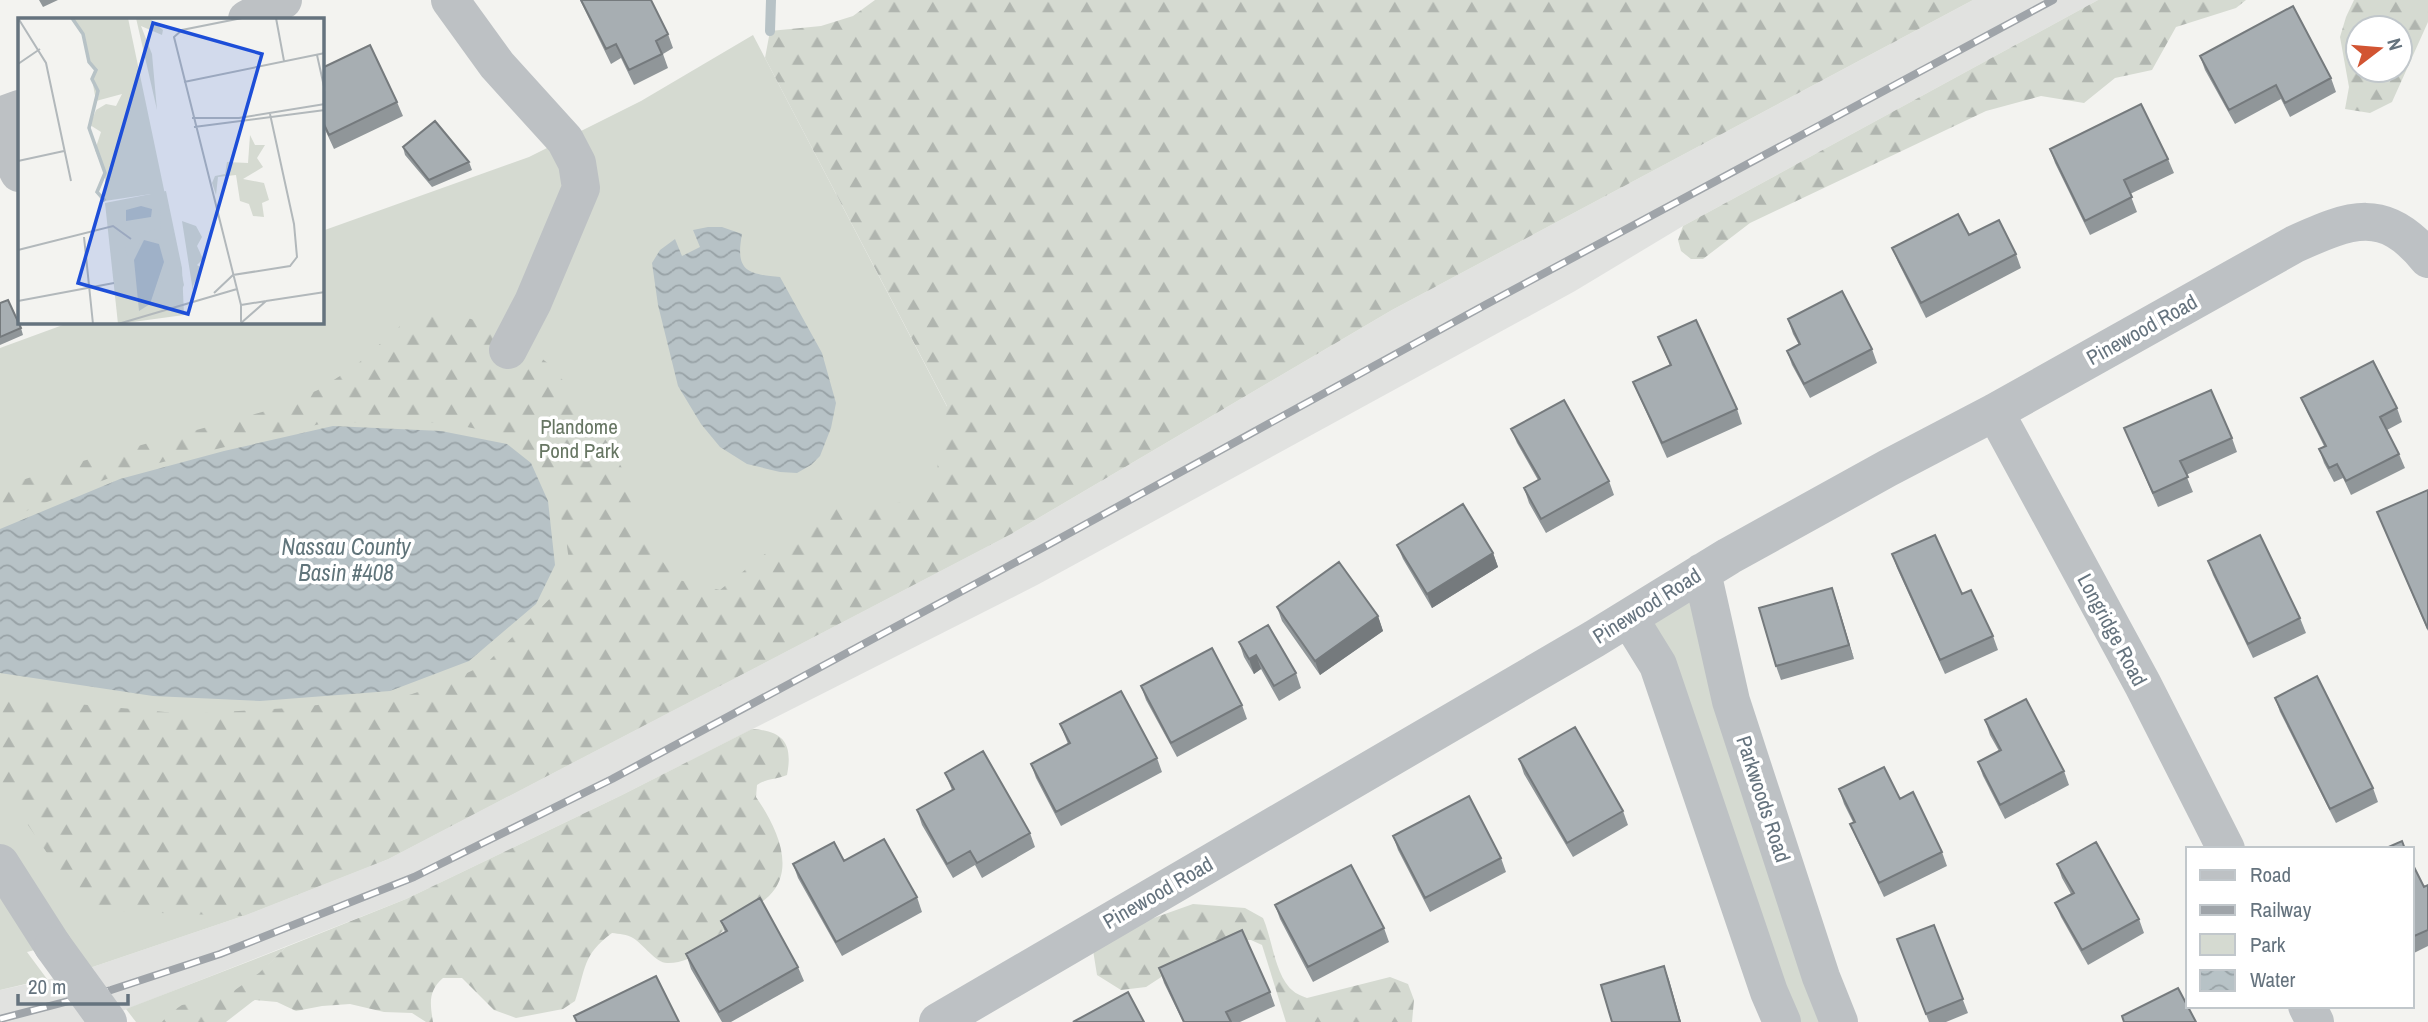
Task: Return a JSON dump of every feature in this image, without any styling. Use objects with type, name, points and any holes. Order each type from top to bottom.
[{"type":"street","points":[[249,18],[283,0]]},
{"type":"street","points":[[450,0],[496,65],[565,140],[578,163],[581,188],[533,302],[508,350]]},
{"type":"street","points":[[0,116],[18,108]]},
{"type":"street","points":[[0,134],[18,171]]},
{"type":"street","name":"Pinewood Road","points":[[938,1022],[1629,618],[1702,572],[2295,244],[2325,230],[2354,221],[2370,221],[2404,235],[2428,260]]},
{"type":"street","name":"Longridge Road","points":[[1995,412],[2136,673],[2226,847]]},
{"type":"street","name":"Parkwoods Road","points":[[1702,572],[1731,701],[1821,977],[1839,1022]]},
{"type":"street","points":[[1629,618],[1658,665],[1769,992],[1782,1022]]},
{"type":"street","points":[[0,863],[53,946],[108,1022]]},
{"type":"shaded area","points":[[1973,0],[2098,0],[1683,226],[1575,291],[1039,584],[622,795],[406,899],[94,1022],[0,1022],[0,990],[69,975],[243,916],[388,859],[1013,533],[1392,310]]},
{"type":"green space","points":[[875,0],[1973,0],[1392,310],[1013,533],[388,859],[243,916],[105,911],[73,891],[0,784],[0,697],[187,714],[290,708],[409,695],[448,682],[486,664],[567,581],[569,561],[565,531],[551,486],[531,455],[492,432],[447,423],[381,421],[320,424],[130,470],[34,507],[0,525],[0,487],[79,462],[273,409],[318,390],[354,367],[400,326],[425,315],[454,314],[505,329],[550,365],[591,414],[622,468],[638,526],[675,579],[720,590],[771,549],[834,509],[917,501],[937,470],[947,406],[765,58],[770,31],[821,26],[853,16]]},
{"type":"green space","points":[[2098,0],[2246,0],[2236,8],[2176,27],[2152,70],[2115,78],[2084,103],[2041,96],[1986,111],[1750,223],[1703,259],[1691,259],[1681,251],[1678,240],[1683,226]]},
{"type":"green space","points":[[2354,0],[2428,0],[2428,22],[2414,53],[2414,14],[2347,14]]},
{"type":"green space","points":[[2344,24],[2344,59],[2340,37]]},
{"type":"green space","name":"Plandome Pond Park","points":[[753,35],[1013,533],[388,859],[243,916],[69,975],[50,946],[27,952],[47,979],[0,990],[0,348],[66,324],[324,324],[324,230],[529,157],[641,101]]},
{"type":"green space","points":[[2348,84],[2400,84],[2392,102],[2370,113],[2345,109]]},
{"type":"green space","points":[[1702,572],[1839,1022],[1782,1022],[1629,618]]},
{"type":"green space","points":[[752,729],[779,736],[789,755],[787,775],[757,785],[756,797],[776,832],[782,872],[778,885],[769,896],[686,960],[663,962],[633,938],[612,933],[590,956],[575,1001],[563,1009],[516,1018],[494,1010],[462,978],[443,978],[431,998],[433,1022],[426,1022],[412,1013],[384,1012],[350,1004],[296,1011],[277,1002],[255,1000],[237,1006],[211,1022],[162,1022],[182,1005],[211,1001],[235,990],[259,973],[286,947],[406,899]]},
{"type":"green space","points":[[1193,904],[1245,908],[1263,918],[1286,983],[1297,994],[1307,998],[1390,977],[1408,984],[1414,1000],[1412,1022],[1286,1022],[1262,945],[1251,940],[1240,940],[1169,972],[1146,987],[1121,990],[1097,975],[1093,950],[1106,935]]},
{"type":"green space","points":[[286,947],[268,965],[271,987],[226,1022],[136,1022],[126,1009]]},
{"type":"water","points":[[722,227],[742,234],[742,263],[752,272],[780,277],[822,353],[836,403],[831,428],[820,456],[797,473],[747,464],[720,447],[701,424],[678,386],[658,305],[652,263],[660,250],[675,239],[682,256],[700,247],[693,230]]},
{"type":"water","name":"Nassau County Basin #408","points":[[333,426],[441,431],[507,444],[531,463],[548,501],[555,565],[536,604],[469,661],[390,691],[260,701],[153,696],[0,673],[0,529],[120,479]]},
{"type":"building","points":[[581,0],[651,0],[668,34],[656,41],[662,54],[629,70],[616,44],[606,49]]},
{"type":"building","points":[[2293,6],[2331,78],[2285,103],[2276,85],[2229,110],[2200,56]]},
{"type":"building","points":[[370,45],[397,102],[329,135],[324,124],[324,67]]},
{"type":"building","points":[[2141,104],[2168,159],[2124,180],[2132,197],[2085,221],[2050,149]]},
{"type":"building","points":[[435,121],[469,162],[429,180],[403,147]]},
{"type":"building","points":[[1958,214],[1969,235],[1999,220],[2016,254],[1921,303],[1892,248]]},
{"type":"building","points":[[1842,291],[1872,349],[1804,384],[1787,351],[1800,344],[1788,319]]},
{"type":"building","points":[[8,300],[21,328],[0,337],[0,303]]},
{"type":"building","points":[[1696,320],[1737,409],[1662,443],[1633,382],[1671,365],[1658,337]]},
{"type":"building","points":[[2373,361],[2397,408],[2380,417],[2399,454],[2346,481],[2337,464],[2329,468],[2319,449],[2326,446],[2301,398]]},
{"type":"building","points":[[2211,390],[2232,438],[2180,461],[2188,477],[2153,493],[2124,428]]},
{"type":"building","points":[[1564,400],[1609,481],[1541,519],[1524,488],[1540,479],[1511,429]]},
{"type":"building","points":[[2428,490],[2428,629],[2377,512]]},
{"type":"building","points":[[1463,504],[1493,553],[1427,594],[1397,545]]},
{"type":"building","points":[[1935,535],[1962,594],[1971,590],[1993,636],[1940,660],[1892,554]]},
{"type":"building","points":[[2260,535],[2300,618],[2248,644],[2208,561]]},
{"type":"building","points":[[1339,562],[1378,616],[1315,661],[1277,607]]},
{"type":"building","points":[[1832,588],[1849,645],[1776,666],[1759,608]]},
{"type":"building","points":[[1268,625],[1296,673],[1274,686],[1256,655],[1249,659],[1239,642]]},
{"type":"building","points":[[1212,648],[1242,705],[1171,743],[1141,686]]},
{"type":"building","points":[[2317,676],[2373,788],[2330,809],[2275,698]]},
{"type":"building","points":[[1121,691],[1157,758],[1056,812],[1031,764],[1070,743],[1060,724]]},
{"type":"building","points":[[2026,699],[2064,771],[2000,805],[1978,762],[2001,750],[1985,720]]},
{"type":"building","points":[[1575,727],[1623,811],[1567,843],[1519,759]]},
{"type":"building","points":[[983,751],[1030,833],[977,863],[970,851],[947,864],[917,810],[954,789],[945,773]]},
{"type":"building","points":[[1884,767],[1900,799],[1913,792],[1942,852],[1879,883],[1850,824],[1855,822],[1839,789]]},
{"type":"building","points":[[1469,796],[1501,858],[1425,898],[1393,836]]},
{"type":"building","points":[[884,839],[917,897],[836,942],[793,864],[834,842],[844,861]]},
{"type":"building","points":[[2402,841],[2404,847],[2388,847]]},
{"type":"building","points":[[2096,842],[2139,919],[2082,950],[2055,903],[2074,893],[2057,864]]},
{"type":"building","points":[[1351,865],[1384,928],[1308,967],[1275,905]]},
{"type":"building","points":[[2414,867],[2424,887],[2428,885],[2428,930],[2414,936]]},
{"type":"building","points":[[760,898],[798,967],[719,1012],[686,954],[727,931],[721,921]]},
{"type":"building","points":[[1934,925],[1963,999],[1926,1014],[1897,939]]},
{"type":"building","points":[[1242,930],[1270,992],[1226,1012],[1231,1022],[1184,1022],[1159,968]]},
{"type":"building","points":[[1664,966],[1680,1022],[1612,1022],[1601,985]]},
{"type":"building","points":[[656,976],[679,1022],[577,1022],[574,1016]]},
{"type":"building","points":[[2178,988],[2186,1008],[2189,1008],[2196,1022],[2124,1022],[2122,1016]]},
{"type":"building","points":[[1128,992],[1144,1022],[1073,1022]]},
{"type":"waterway","points":[[770,31],[771,0]]},
{"type":"railway","points":[[0,1019],[111,990],[220,954],[414,877],[612,779],[2053,0]]}]
